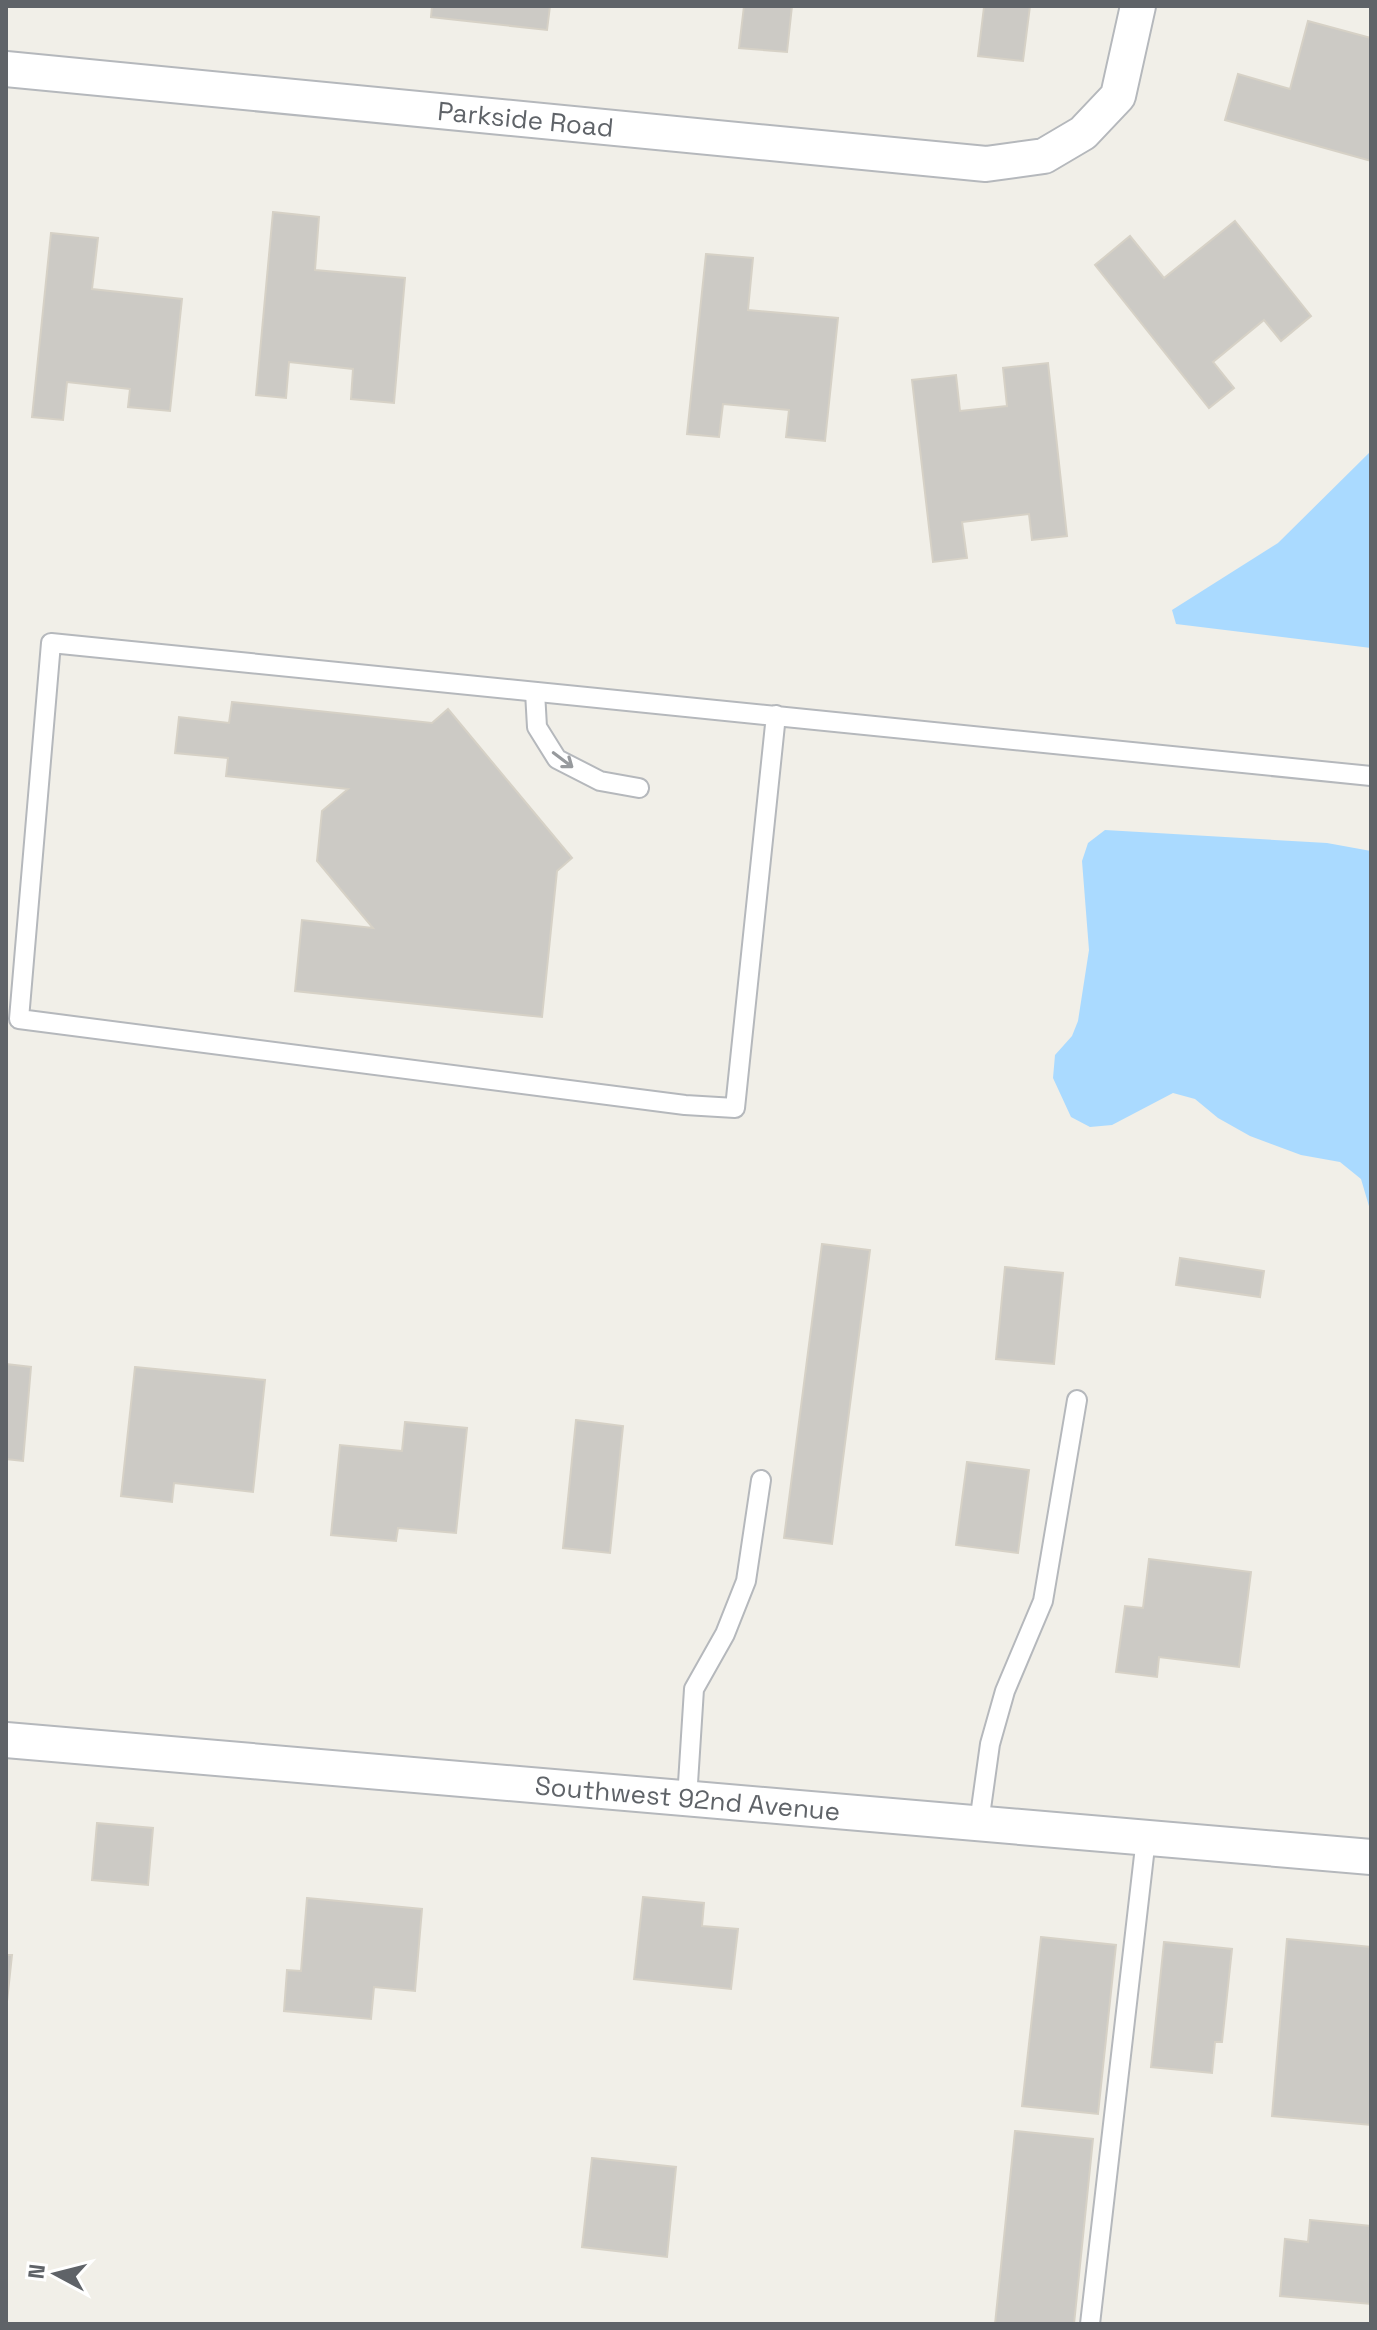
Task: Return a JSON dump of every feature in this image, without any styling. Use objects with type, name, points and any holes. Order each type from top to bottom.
[{"type":"street","name":"Parkside Road","points":[[6,69],[986,164],[1044,156],[1083,133],[1118,96],[1138,6]]},
{"type":"street","name":"Southwest 92nd Avenue","points":[[6,1740],[1371,1857]]},
{"type":"lane","points":[[776,715],[735,1108],[685,1105],[19,1019],[51,643],[776,715],[1371,776]]},
{"type":"lane","points":[[535,692],[537,727],[557,759],[600,781],[639,788]]},
{"type":"lane","points":[[979,1823],[990,1744],[1005,1691],[1043,1601],[1077,1400]]},
{"type":"lane","points":[[687,1799],[694,1689],[725,1634],[746,1581],[761,1480]]},
{"type":"lane","points":[[1090,2324],[1146,1838]]},
{"type":"water","points":[[1371,451],[1371,648],[1176,624],[1172,610],[1278,543]]},
{"type":"water","points":[[1105,830],[1327,843],[1371,851],[1371,1213],[1361,1179],[1340,1162],[1301,1155],[1250,1136],[1218,1118],[1195,1099],[1173,1093],[1112,1125],[1090,1127],[1071,1117],[1053,1078],[1055,1055],[1072,1036],[1078,1021],[1089,950],[1082,861],[1088,843]]},
{"type":"building","points":[[432,6],[550,6],[547,30],[431,17]]},
{"type":"building","points":[[744,6],[792,6],[787,52],[739,48]]},
{"type":"building","points":[[971,6],[1030,6],[1023,61],[978,56],[984,7]]},
{"type":"building","points":[[1308,21],[1371,38],[1371,161],[1225,120],[1238,74],[1290,89]]},
{"type":"building","points":[[273,212],[319,217],[315,270],[405,278],[394,403],[351,399],[353,369],[289,362],[286,398],[256,395]]},
{"type":"building","points":[[1235,221],[1311,316],[1281,341],[1264,320],[1213,362],[1234,388],[1209,408],[1095,265],[1130,236],[1164,278]]},
{"type":"building","points":[[51,233],[98,238],[92,289],[182,299],[170,411],[128,407],[130,389],[67,382],[63,420],[32,417]]},
{"type":"building","points":[[706,254],[753,258],[748,310],[838,318],[825,441],[786,437],[789,410],[723,404],[719,437],[687,434]]},
{"type":"building","points":[[1048,363],[1067,536],[1032,540],[1029,514],[962,522],[967,558],[933,562],[912,380],[956,375],[960,411],[1007,406],[1003,368]]},
{"type":"building","points":[[232,702],[432,723],[448,709],[572,858],[557,871],[542,1017],[295,991],[302,920],[373,928],[317,861],[322,811],[348,789],[226,776],[228,758],[175,753],[179,717],[229,723]]},
{"type":"building","points":[[822,1244],[870,1250],[832,1544],[784,1538]]},
{"type":"building","points":[[1180,1258],[1264,1271],[1260,1297],[1176,1285]]},
{"type":"building","points":[[1005,1267],[1063,1273],[1054,1364],[996,1359]]},
{"type":"building","points":[[6,1364],[31,1367],[23,1461],[6,1459]]},
{"type":"building","points":[[135,1367],[265,1380],[253,1492],[174,1483],[172,1502],[121,1496]]},
{"type":"building","points":[[576,1420],[623,1426],[610,1553],[563,1548]]},
{"type":"building","points":[[405,1422],[467,1428],[456,1533],[398,1528],[396,1541],[331,1535],[340,1445],[402,1451]]},
{"type":"building","points":[[967,1462],[1029,1470],[1018,1553],[956,1545]]},
{"type":"building","points":[[1149,1559],[1251,1572],[1239,1667],[1159,1657],[1157,1677],[1116,1672],[1125,1606],[1143,1608]]},
{"type":"building","points":[[97,1823],[153,1828],[148,1885],[92,1880]]},
{"type":"building","points":[[643,1897],[704,1903],[702,1926],[738,1929],[731,1989],[634,1979]]},
{"type":"building","points":[[307,1898],[422,1909],[415,1991],[374,1987],[371,2019],[284,2011],[287,1970],[301,1971]]},
{"type":"building","points":[[1041,1937],[1116,1945],[1098,2114],[1022,2106]]},
{"type":"building","points":[[1287,1939],[1371,1947],[1371,2125],[1272,2116]]},
{"type":"building","points":[[1164,1942],[1232,1949],[1222,2042],[1215,2042],[1212,2073],[1151,2067]]},
{"type":"building","points":[[6,1955],[12,1955],[6,2011]]},
{"type":"building","points":[[1015,2131],[1093,2139],[1074,2324],[995,2324]]},
{"type":"building","points":[[592,2158],[676,2167],[667,2257],[582,2247]]},
{"type":"building","points":[[1310,2220],[1371,2226],[1371,2304],[1280,2296],[1285,2239],[1308,2242]]}]
